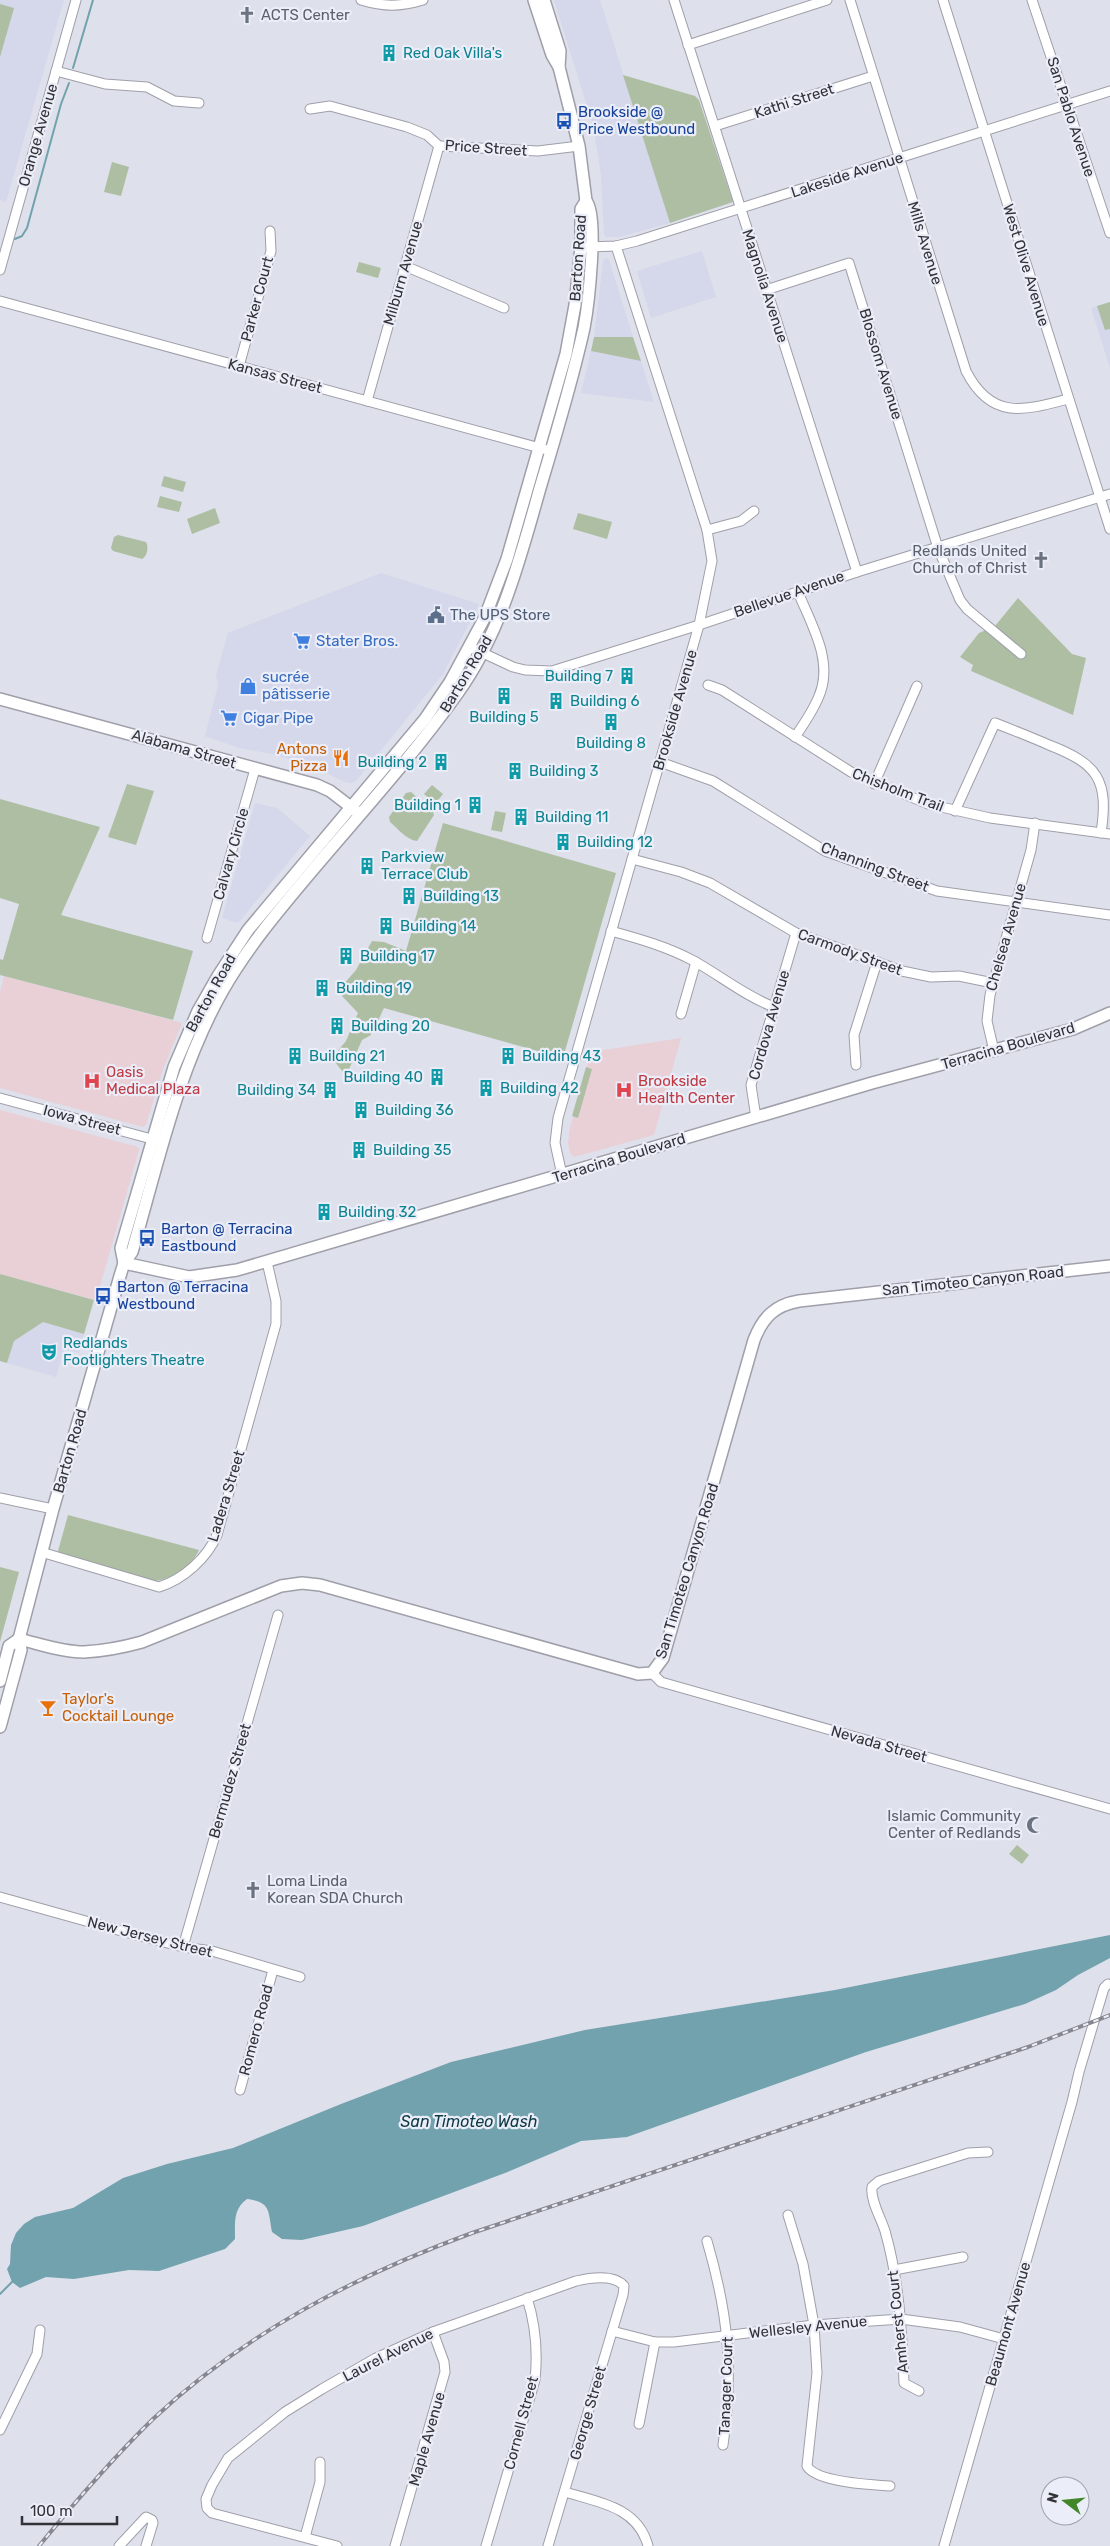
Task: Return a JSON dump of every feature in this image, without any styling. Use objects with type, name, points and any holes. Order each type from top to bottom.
[{"type":"main road","points":[[534,0],[552,55],[559,67],[579,146]]},
{"type":"main road","points":[[544,0],[560,52],[559,67]]},
{"type":"main road","name":"Barton Road","points":[[0,1727],[21,1650],[19,1639],[41,1552],[124,1263],[132,1252],[174,1067],[203,1014],[238,965],[424,719],[470,647],[488,610],[507,560],[576,364],[585,322],[589,293],[581,209],[586,201],[579,146]]},
{"type":"main road","name":"Barton Road","points":[[356,810],[434,725],[459,691],[482,652],[510,590],[545,450],[571,329],[580,263],[586,247]]},
{"type":"main road","points":[[580,263],[584,271],[582,289],[589,293]]},
{"type":"main road","points":[[571,329],[585,322]]},
{"type":"main road","name":"Alabama Street","points":[[0,699],[322,787],[356,810]]},
{"type":"main road","name":"Terracina Boulevard","points":[[124,1263],[189,1277],[237,1270],[872,1083],[1074,1028],[1110,1013]]},
{"type":"main road","name":"San Timoteo Canyon Road","points":[[19,1639],[84,1652],[125,1646],[142,1642],[281,1586],[302,1583],[320,1585],[638,1674],[652,1673],[663,1658],[754,1340],[762,1322],[771,1311],[783,1304],[799,1301],[1110,1266]]},
{"type":"main road","name":"Barton Road","points":[[0,1681],[9,1646],[19,1639]]},
{"type":"street","name":"Orange Avenue","points":[[0,270],[76,0]]},
{"type":"street","points":[[361,0],[384,6],[403,7],[423,0]]},
{"type":"street","name":"Magnolia Avenue","points":[[674,0],[857,572]]},
{"type":"street","points":[[688,45],[827,0]]},
{"type":"street","name":"Mills Avenue","points":[[850,0],[966,371],[976,390],[991,401],[1015,409],[1034,408],[1068,399]]},
{"type":"street","name":"West Olive Avenue","points":[[943,0],[1110,529]]},
{"type":"street","name":"San Pablo Avenue","points":[[1032,0],[1110,233]]},
{"type":"street","points":[[56,71],[105,84],[146,87],[174,101],[199,103]]},
{"type":"street","name":"Kathi Street","points":[[715,126],[873,76]]},
{"type":"street","name":"Lakeside Avenue","points":[[586,247],[616,246],[1110,91]]},
{"type":"street","name":"Price Street","points":[[310,109],[330,106],[407,127],[427,135],[439,146],[538,152],[579,146]]},
{"type":"street","name":"Milburn Avenue","points":[[367,401],[439,146]]},
{"type":"street","name":"Parker Court","points":[[239,366],[271,251],[270,232]]},
{"type":"street","name":"Brookside Avenue","points":[[562,1175],[555,1143],[556,1126],[699,625],[712,561],[707,530],[616,246]]},
{"type":"street","name":"Blossom Avenue","points":[[766,290],[849,263],[938,548]]},
{"type":"street","points":[[406,266],[504,308]]},
{"type":"street","name":"Kansas Street","points":[[0,300],[545,450]]},
{"type":"street","name":"Bellevue Avenue","points":[[470,647],[513,667],[525,670],[552,671],[699,625],[857,572],[1110,494]]},
{"type":"street","points":[[707,530],[741,521],[754,511]]},
{"type":"street","points":[[938,548],[962,604],[1021,654]]},
{"type":"street","points":[[795,737],[819,696],[824,666],[822,653],[798,592]]},
{"type":"street","name":"Chisholm Trail","points":[[708,685],[722,690],[851,772],[874,784],[955,812],[1105,834]]},
{"type":"street","points":[[874,784],[916,686]]},
{"type":"street","points":[[955,812],[995,723],[1073,754],[1086,762],[1100,782],[1105,834]]},
{"type":"street","name":"Channing Street","points":[[660,762],[686,769],[713,781],[825,851],[937,891],[1110,915]]},
{"type":"street","name":"Calvary Circle","points":[[207,938],[255,769]]},
{"type":"street","name":"Chelsea Avenue","points":[[994,1051],[987,1021],[993,983],[1031,850],[1036,823]]},
{"type":"street","name":"Carmody Street","points":[[632,859],[681,872],[710,883],[796,933],[877,962],[915,975],[959,976],[993,983]]},
{"type":"street","points":[[611,932],[658,944],[696,962],[749,996],[774,1007]]},
{"type":"street","name":"Cordova Avenue","points":[[756,1118],[752,1085],[796,933]]},
{"type":"street","points":[[681,1014],[696,962]]},
{"type":"street","points":[[856,1065],[854,1035],[877,962]]},
{"type":"street","name":"Iowa Street","points":[[0,1098],[158,1141]]},
{"type":"street","name":"Ladera Street","points":[[41,1552],[159,1587],[181,1576],[209,1549],[217,1534],[276,1324],[276,1301],[267,1262]]},
{"type":"street","points":[[0,1498],[53,1509]]},
{"type":"street","name":"Bermudez Street","points":[[183,1947],[278,1615]]},
{"type":"street","name":"Nevada Street","points":[[652,1673],[661,1682],[1110,1809]]},
{"type":"street","name":"New Jersey Street","points":[[0,1897],[183,1947],[212,1951],[300,1977]]},
{"type":"street","name":"Romero Road","points":[[240,2090],[273,1970]]},
{"type":"street","name":"Beaumont Avenue","points":[[944,2546],[1109,1980]]},
{"type":"street","name":"Amherst Court","points":[[919,2391],[904,2382],[901,2319],[894,2270],[882,2221],[871,2192],[872,2187],[879,2181],[968,2153],[988,2152]]},
{"type":"street","points":[[788,2215],[803,2264],[814,2325],[817,2373],[807,2462],[810,2471],[814,2474],[860,2485],[890,2486]]},
{"type":"street","name":"Tanager Court","points":[[706,2241],[724,2303],[728,2335],[729,2386],[723,2444]]},
{"type":"street","points":[[894,2270],[963,2257]]},
{"type":"street","name":"Laurel Avenue","points":[[305,2537],[219,2515],[207,2508],[206,2499],[217,2473],[238,2448],[285,2412],[322,2389],[376,2358],[433,2332],[587,2278],[620,2281]]},
{"type":"street","name":"George Street","points":[[548,2546],[623,2295],[624,2286],[620,2281]]},
{"type":"street","name":"Cornell Street","points":[[486,2546],[534,2380],[537,2358],[536,2335],[527,2298]]},
{"type":"street","name":"Wellesley Avenue","points":[[612,2331],[655,2342],[690,2341],[814,2325],[901,2319],[960,2327],[1004,2339]]},
{"type":"street","points":[[0,2430],[36,2354],[40,2330]]},
{"type":"street","name":"Maple Avenue","points":[[396,2546],[445,2372],[444,2362],[433,2332]]},
{"type":"street","points":[[639,2424],[655,2342]]},
{"type":"street","points":[[320,2462],[320,2482],[305,2537],[337,2546]]},
{"type":"street","points":[[564,2492],[613,2506],[628,2514],[641,2529],[648,2546]]},
{"type":"street","points":[[119,2546],[146,2517],[152,2521],[146,2546]]},
{"type":"shaded area","points":[[0,0],[64,0],[6,202],[0,200]]},
{"type":"shaded area","points":[[554,0],[600,0],[670,223],[619,237],[606,237],[604,234],[601,175],[593,125]]},
{"type":"shaded area","points":[[702,251],[716,297],[651,318],[637,271]]},
{"type":"shaded area","points":[[607,258],[633,337],[594,337],[603,261]]},
{"type":"shaded area","points":[[1110,302],[1110,368],[1091,308]]},
{"type":"shaded area","points":[[591,351],[641,361],[654,402],[581,393]]},
{"type":"shaded area","points":[[381,573],[479,604],[443,674],[356,781],[351,783],[345,782],[312,766],[272,754],[239,748],[205,736],[218,685],[216,675],[228,633]]},
{"type":"shaded area","points":[[255,803],[277,808],[310,836],[238,923],[222,918]]},
{"type":"shaded area","points":[[4,976],[182,1023],[163,1069],[146,1125],[143,1127],[0,1088],[0,992]]},
{"type":"shaded area","name":"Brookside Health Center","points":[[681,1038],[654,1135],[574,1157],[570,1153],[568,1143],[570,1128],[591,1052]]},
{"type":"shaded area","points":[[0,1110],[138,1147],[139,1150],[96,1300],[0,1274]]},
{"type":"shaded area","points":[[43,1322],[84,1334],[79,1353],[64,1349],[56,1377],[7,1363],[14,1341]]},
{"type":"green space","points":[[0,4],[14,8],[0,57]]},
{"type":"green space","points":[[623,75],[695,96],[699,100],[733,202],[670,223]]},
{"type":"green space","points":[[112,162],[129,167],[121,196],[104,192]]},
{"type":"green space","points":[[359,262],[381,268],[378,278],[356,272]]},
{"type":"green space","points":[[1110,302],[1110,329],[1105,330],[1097,306]]},
{"type":"green space","points":[[594,337],[633,337],[641,361],[591,351]]},
{"type":"green space","points":[[164,476],[186,482],[183,492],[161,486]]},
{"type":"green space","points":[[160,496],[182,502],[179,512],[157,507]]},
{"type":"green space","points":[[215,508],[220,523],[192,534],[187,519]]},
{"type":"green space","points":[[578,513],[612,522],[607,539],[573,529]]},
{"type":"green space","points":[[118,535],[146,542],[147,549],[144,558],[113,551],[111,548],[114,537]]},
{"type":"green space","points":[[1018,598],[1072,654],[1086,658],[1073,715],[971,671],[973,665],[960,657],[979,633],[995,626]]},
{"type":"green space","points":[[127,784],[154,791],[136,845],[108,837]]},
{"type":"green space","points":[[432,785],[443,794],[435,804],[424,794]]},
{"type":"green space","points":[[411,792],[434,815],[417,841],[402,833],[390,822],[389,817],[406,793]]},
{"type":"green space","points":[[0,799],[100,827],[61,915],[193,951],[173,1020],[0,975],[0,959],[3,960],[19,904],[0,898]]},
{"type":"green space","points":[[495,811],[506,813],[502,832],[491,830]]},
{"type":"green space","points":[[443,823],[616,873],[563,1058],[384,1008],[376,1025],[378,1029],[373,1028],[370,1031],[371,1035],[362,1040],[346,1076],[332,1058],[346,1041],[358,1013],[342,996],[346,987],[343,985],[356,970],[372,941],[384,942],[406,951]]},
{"type":"green space","points":[[586,1067],[592,1069],[578,1118],[572,1116]]},
{"type":"green space","points":[[0,1274],[94,1300],[84,1334],[43,1322],[14,1341],[7,1363],[0,1361]]},
{"type":"green space","points":[[68,1515],[199,1550],[192,1561],[181,1571],[168,1578],[155,1581],[60,1553],[58,1551]]},
{"type":"green space","points":[[0,1567],[19,1572],[0,1642]]},
{"type":"green space","points":[[1017,1845],[1029,1855],[1022,1864],[1009,1854]]},
{"type":"water","name":"San Timoteo Wash","points":[[1110,1935],[1110,1958],[1078,1975],[1056,1990],[1025,2004],[866,2052],[627,2137],[581,2141],[505,2173],[363,2226],[302,2240],[282,2239],[272,2232],[269,2213],[264,2205],[255,2200],[247,2199],[242,2203],[237,2212],[235,2239],[225,2249],[159,2271],[129,2270],[74,2279],[46,2277],[20,2288],[12,2282],[7,2269],[10,2264],[11,2245],[16,2233],[24,2224],[35,2217],[73,2208],[123,2178],[167,2164],[233,2148],[451,2062],[585,2030],[835,1990]]},
{"type":"waterway","points":[[73,68],[93,0]]},
{"type":"waterway","points":[[15,239],[22,236],[27,228],[61,104],[69,83]]},
{"type":"waterway","points":[[0,2294],[14,2280]]},
{"type":"railway","points":[[39,2546],[123,2450],[153,2419],[188,2388],[264,2334],[344,2288],[386,2268],[472,2233],[1028,2047],[1110,2015]]},
{"type":"place","name":"ACTS Center","points":[[247,15]]},
{"type":"place","name":"Red Oak Villa's","points":[[389,53]]},
{"type":"place","name":"Brookside @ Price Westbound","points":[[564,121]]},
{"type":"place","name":"Redlands United Church of Christ","points":[[1041,560]]},
{"type":"place","name":"The UPS Store","points":[[436,615]]},
{"type":"place","name":"Stater Bros.","points":[[302,641]]},
{"type":"place","name":"Building 7","points":[[627,676]]},
{"type":"place","name":"sucrée pâtisserie","points":[[248,686]]},
{"type":"place","name":"Building 5","points":[[504,696]]},
{"type":"place","name":"Building 6","points":[[556,701]]},
{"type":"place","name":"Cigar Pipe","points":[[229,718]]},
{"type":"place","name":"Building 8","points":[[611,722]]},
{"type":"place","name":"Antons Pizza","points":[[341,758]]},
{"type":"place","name":"Building 2","points":[[441,762]]},
{"type":"place","name":"Building 3","points":[[515,771]]},
{"type":"place","name":"Building 1","points":[[475,805]]},
{"type":"place","name":"Building 11","points":[[521,817]]},
{"type":"place","name":"Building 12","points":[[563,842]]},
{"type":"place","name":"Parkview Terrace Club","points":[[367,866]]},
{"type":"place","name":"Building 13","points":[[409,896]]},
{"type":"place","name":"Building 14","points":[[386,926]]},
{"type":"place","name":"Building 17","points":[[346,956]]},
{"type":"place","name":"Building 19","points":[[322,988]]},
{"type":"place","name":"Building 20","points":[[337,1026]]},
{"type":"place","name":"Building 21","points":[[295,1056]]},
{"type":"place","name":"Building 43","points":[[508,1056]]},
{"type":"place","name":"Building 40","points":[[437,1077]]},
{"type":"place","name":"Oasis Medical Plaza","points":[[92,1081]]},
{"type":"place","name":"Building 42","points":[[486,1088]]},
{"type":"place","name":"Building 34","points":[[330,1090]]},
{"type":"place","name":"Brookside Health Center","points":[[624,1090]]},
{"type":"place","name":"Building 36","points":[[361,1110]]},
{"type":"place","name":"Building 35","points":[[359,1150]]},
{"type":"place","name":"Building 32","points":[[324,1212]]},
{"type":"place","name":"Barton @ Terracina Eastbound","points":[[147,1238]]},
{"type":"place","name":"Barton @ Terracina Westbound","points":[[103,1296]]},
{"type":"place","name":"Redlands Footlighters Theatre","points":[[49,1352]]},
{"type":"place","name":"Taylor's Cocktail Lounge","points":[[48,1708]]},
{"type":"place","name":"Islamic Community Center of Redlands","points":[[1035,1825]]},
{"type":"place","name":"Loma Linda Korean SDA Church","points":[[253,1890]]}]
